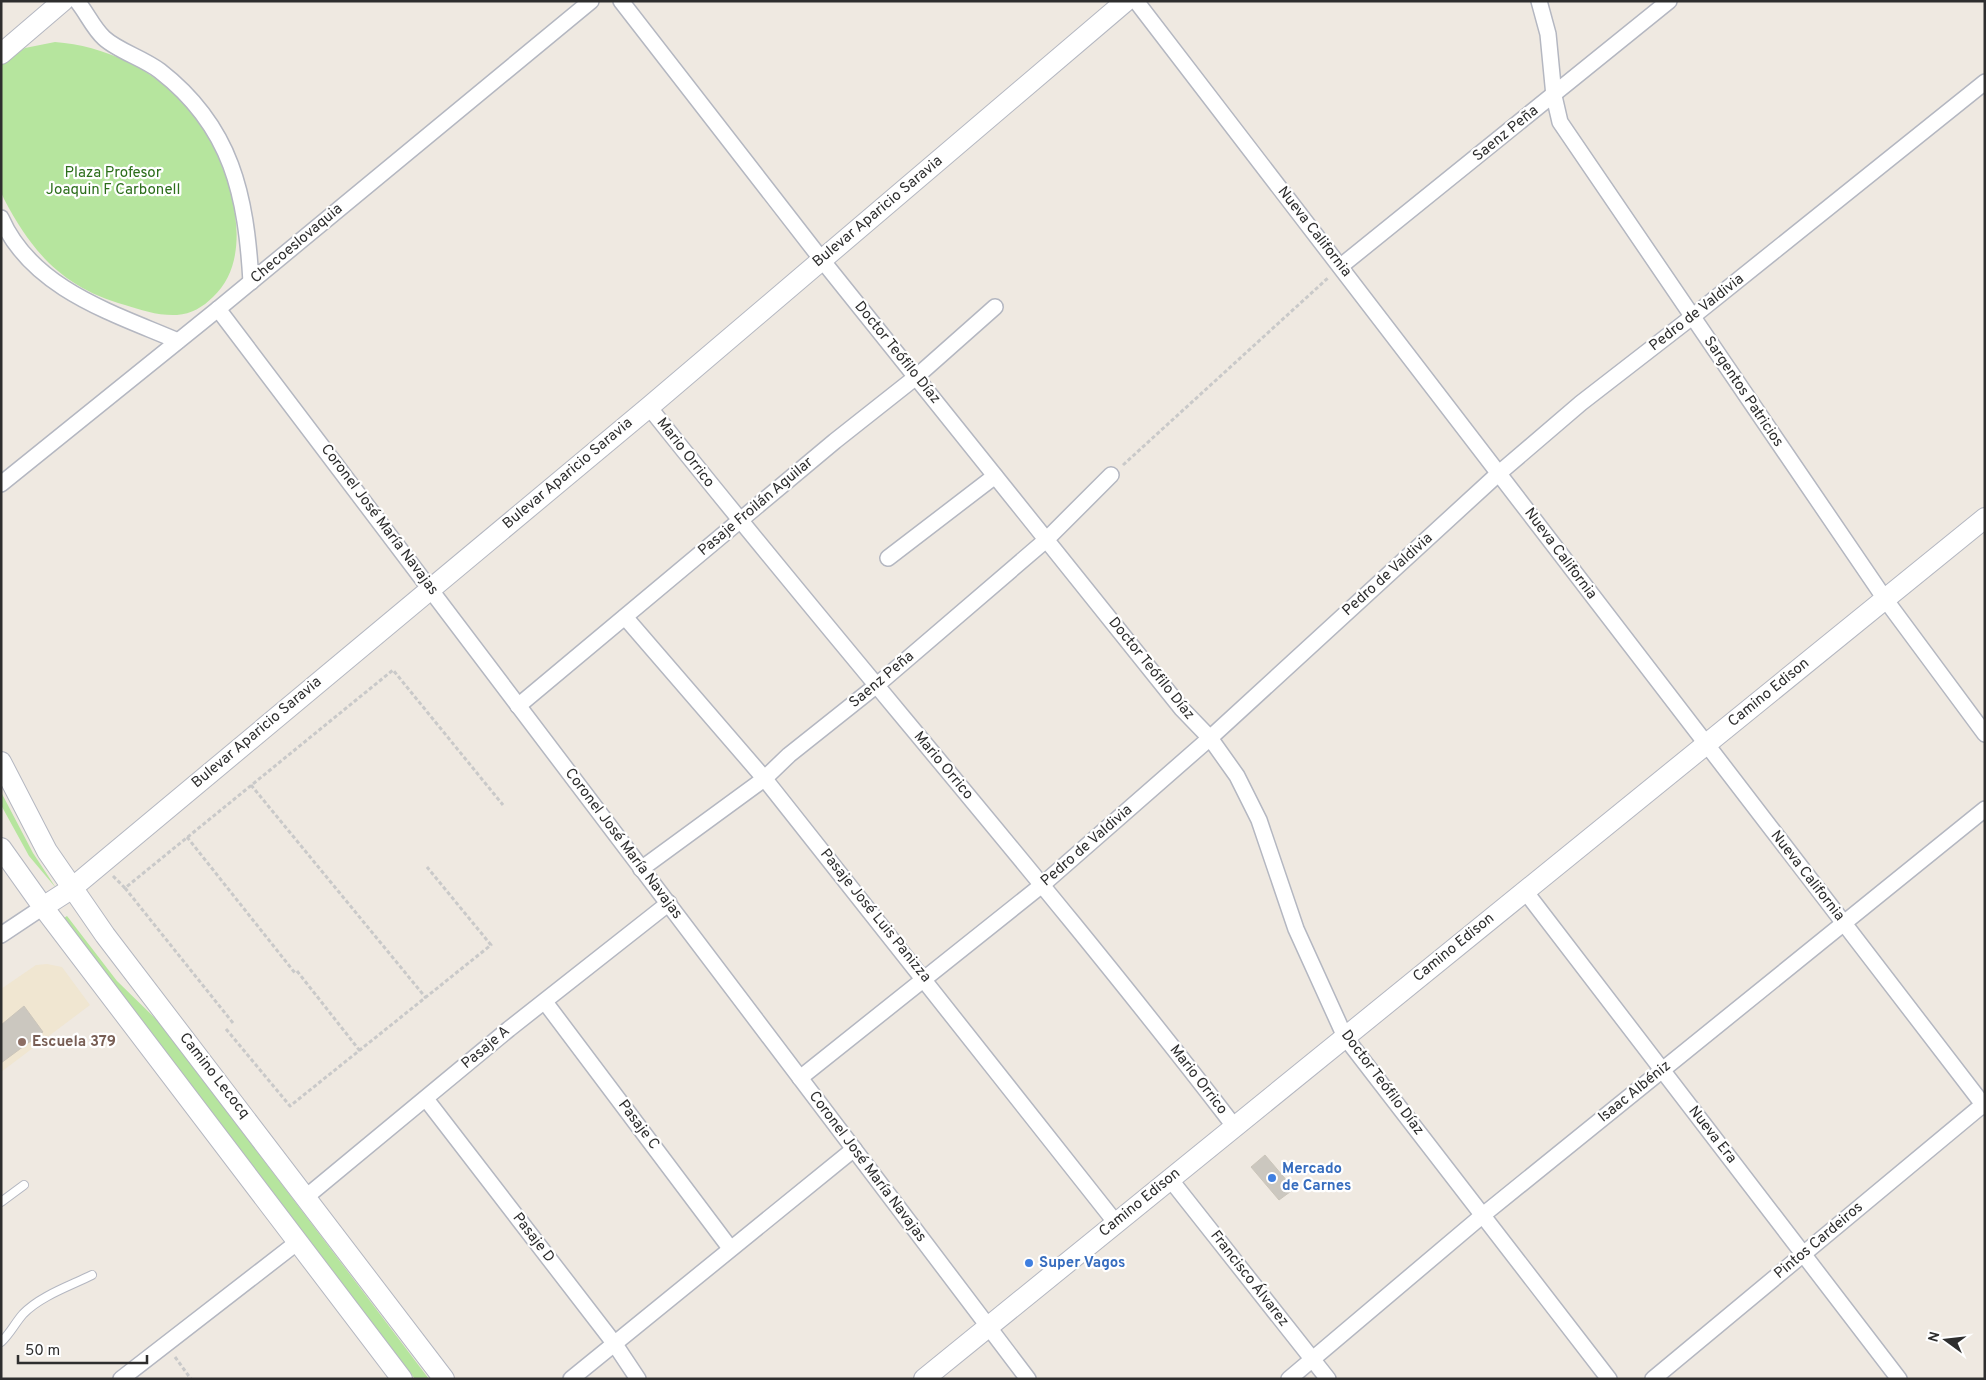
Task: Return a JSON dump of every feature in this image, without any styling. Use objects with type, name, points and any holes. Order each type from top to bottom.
[{"type":"street","points":[[1,54],[64,1]]},
{"type":"street","points":[[77,1],[105,39],[159,70],[190,98],[218,134],[236,177],[248,236],[250,282]]},
{"type":"street","name":"Checoeslovaquia","points":[[1,484],[218,309],[590,1]]},
{"type":"street","name":"Doctor Teófilo Díaz","points":[[621,1],[822,260],[1182,709],[1210,738],[1237,776],[1259,820],[1296,929],[1345,1037],[1609,1379]]},
{"type":"street","name":"Bulevar Aparicio Saravia","points":[[1,935],[71,889],[649,407],[1126,1]]},
{"type":"street","name":"Nueva California","points":[[1136,1],[1984,1105]]},
{"type":"street","name":"Sargentos Patricios","points":[[1539,1],[1548,34],[1554,96],[1560,122],[1885,599],[1985,734]]},
{"type":"street","name":"Saenz Peña","points":[[1341,266],[1554,96],[1669,1]]},
{"type":"street","name":"Pedro de Valdivia","points":[[800,1078],[1042,885],[1210,738],[1498,474],[1581,403],[1692,318],[1985,82]]},
{"type":"street","points":[[1,218],[25,254],[39,268],[74,295],[98,308],[178,341]]},
{"type":"street","name":"Pasaje Froilán Aguilar","points":[[518,706],[835,440],[916,377],[994,307]]},
{"type":"street","name":"Coronel José María Navajas","points":[[218,309],[432,588],[518,706],[1028,1379]]},
{"type":"street","name":"Mario Orrico","points":[[649,407],[740,521],[1171,1043],[1234,1126]]},
{"type":"street","name":"Saenz Peña","points":[[641,869],[764,779],[789,755],[877,686],[1046,540],[1111,475]]},
{"type":"street","points":[[888,558],[995,476]]},
{"type":"street","name":"Camino Edison","points":[[924,1379],[1985,518]]},
{"type":"street","name":"Pasaje José Luis Panizza","points":[[625,617],[764,779],[924,978],[1116,1223]]},
{"type":"street","name":"Camino Lecocq","points":[[1,762],[47,851],[71,889],[444,1379]]},
{"type":"street","name":"Isaac Albéniz","points":[[1289,1379],[1483,1215],[1985,809]]},
{"type":"street","points":[[1,848],[43,907],[299,1241],[402,1379]]},
{"type":"street","name":"Nueva Era","points":[[1525,891],[1899,1379]]},
{"type":"street","name":"Pasaje A","points":[[306,1196],[426,1099],[509,1028],[545,1002],[668,903]]},
{"type":"street","name":"Pasaje C","points":[[545,1002],[730,1248]]},
{"type":"street","name":"Pasaje D","points":[[426,1099],[614,1343],[638,1379]]},
{"type":"street","name":"Pintos Cardeiros","points":[[1653,1379],[1984,1105]]},
{"type":"street","points":[[571,1379],[854,1149]]},
{"type":"street","name":"Francisco Álvarez","points":[[1170,1179],[1328,1379]]},
{"type":"street","points":[[121,1379],[299,1241]]},
{"type":"lane","points":[[1,1202],[24,1185]]},
{"type":"lane","points":[[1,1342],[12,1332],[24,1314],[48,1297],[92,1275]]},
{"type":"path","points":[[1111,475],[1341,266]]},
{"type":"path","points":[[232,1023],[125,888],[393,670],[503,805]]},
{"type":"path","points":[[251,785],[426,998]]},
{"type":"path","points":[[187,837],[360,1051]]},
{"type":"path","points":[[226,1028],[290,1106],[360,1051],[491,945],[427,867]]},
{"type":"path","points":[[166,1344],[191,1379]]},
{"type":"shaded area","name":"Escuela 379","points":[[47,964],[62,967],[90,1005],[1,1072],[1,989],[36,965]]},
{"type":"green space","name":"Plaza Profesor Joaquin F Carbonell","points":[[55,42],[92,48],[126,61],[142,70],[172,91],[185,104],[213,146],[224,172],[232,199],[236,227],[235,253],[228,277],[213,297],[196,309],[177,315],[157,314],[103,298],[84,289],[52,266],[39,252],[15,219],[4,199],[1,192],[1,65],[25,48]]},
{"type":"green space","points":[[1,792],[33,853],[56,888],[29,856],[1,805]]},
{"type":"green space","points":[[67,916],[117,981],[160,1023],[429,1379],[415,1379],[64,918]]},
{"type":"building","points":[[24,1006],[43,1032],[1,1063],[1,1025]]},
{"type":"building","name":"Mercado de Carnes","points":[[1265,1155],[1294,1189],[1279,1200],[1251,1167]]},
{"type":"place","name":"Escuela 379","points":[[22,1042]]},
{"type":"place","name":"Mercado de Carnes","points":[[1272,1178]]},
{"type":"place","name":"Super Vagos","points":[[1029,1263]]}]
